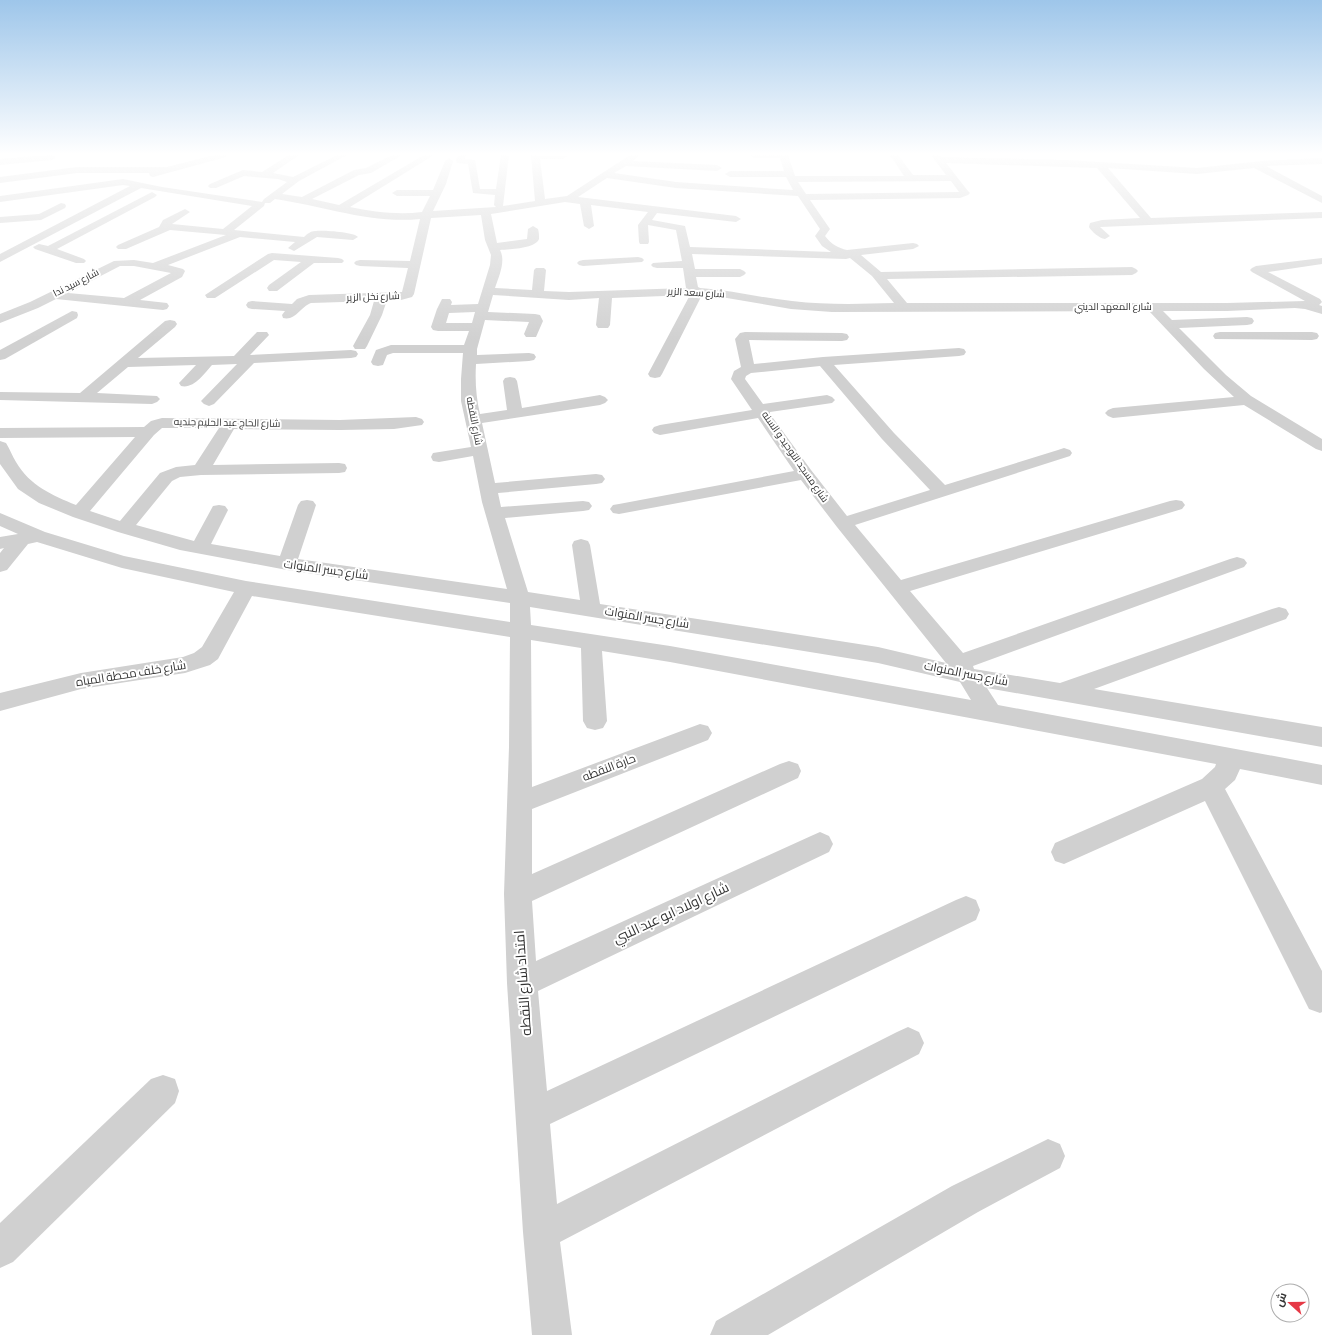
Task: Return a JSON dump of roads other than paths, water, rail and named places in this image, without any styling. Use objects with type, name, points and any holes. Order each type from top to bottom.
[{"type":"street","points":[[0,220],[37,217]]},
{"type":"street","points":[[0,259],[78,217]]},
{"type":"street","points":[[48,250],[110,217]]},
{"type":"street","points":[[168,227],[164,226],[164,224],[176,217]]},
{"type":"street","points":[[225,232],[243,217]]},
{"type":"street","name":"شارع نخل الزير","points":[[252,305],[291,312],[301,302],[309,299],[405,296],[408,294],[416,265],[426,217]]},
{"type":"street","name":"شارع النقطه","points":[[492,217],[492,247],[496,255],[496,265],[479,317],[470,354],[469,401],[488,489],[520,598],[520,630]]},
{"type":"street","points":[[588,217],[589,226]]},
{"type":"street","points":[[644,242],[643,225],[648,217]]},
{"type":"street","points":[[723,217],[736,219]]},
{"type":"street","points":[[817,217],[825,229],[820,236],[823,240],[832,249],[852,254],[878,276],[903,307]]},
{"type":"street","points":[[1145,217],[1149,222]]},
{"type":"street","points":[[1105,236],[1094,228],[1094,225],[1102,223],[1265,217]]},
{"type":"street","points":[[644,222],[681,228],[695,291],[655,374]]},
{"type":"street","points":[[122,247],[168,227],[306,240]]},
{"type":"street","points":[[492,247],[536,244],[533,240],[533,229]]},
{"type":"street","name":"شارع سيد ندا","points":[[156,266],[240,233]]},
{"type":"street","points":[[283,256],[315,234],[320,233],[353,237]]},
{"type":"street","points":[[250,245],[267,236]]},
{"type":"street","points":[[71,238],[87,243]]},
{"type":"street","points":[[30,244],[80,261]]},
{"type":"street","points":[[685,250],[852,254],[913,246]]},
{"type":"street","points":[[118,263],[116,262],[118,260],[140,250]]},
{"type":"street","points":[[581,250],[590,295]]},
{"type":"street","points":[[211,295],[268,258],[277,255],[338,261]]},
{"type":"street","points":[[273,288],[313,258]]},
{"type":"street","points":[[583,263],[638,260]]},
{"type":"street","name":"شارع سيد ندا","points":[[0,319],[54,295],[118,263],[128,262],[179,271],[179,273],[128,302]]},
{"type":"street","points":[[1322,262],[1256,270],[1322,306]]},
{"type":"street","points":[[360,263],[416,265]]},
{"type":"street","points":[[656,265],[740,274]]},
{"type":"street","points":[[538,294],[540,270]]},
{"type":"street","points":[[878,276],[1132,271]]},
{"type":"street","name":"شارع سعد الزير","points":[[488,290],[538,294],[590,295],[695,291],[721,293],[790,305],[832,308],[903,307]]},
{"type":"street","points":[[603,325],[606,294]]},
{"type":"street","points":[[54,295],[163,306]]},
{"type":"street","points":[[125,363],[244,360],[355,350],[376,315],[382,296]]},
{"type":"street","name":"شارع المعهد الديني","points":[[903,307],[1227,307],[1295,304],[1306,305],[1322,310]]},
{"type":"street","points":[[479,317],[444,305],[438,327],[479,317],[535,318],[536,321],[531,334]]},
{"type":"street","points":[[1152,307],[1206,363],[1248,400],[1322,446]]},
{"type":"street","points":[[832,308],[849,359]]},
{"type":"street","points":[[0,356],[72,315]]},
{"type":"street","points":[[1168,324],[1263,320]]},
{"type":"street","points":[[83,398],[170,324]]},
{"type":"street","points":[[209,401],[244,360],[262,335]]},
{"type":"street","points":[[842,337],[745,336],[742,339],[748,369],[823,361],[959,352]]},
{"type":"street","points":[[1181,336],[1312,336]]},
{"type":"street","points":[[378,362],[381,353],[391,349],[529,357]]},
{"type":"street","points":[[823,361],[888,436],[942,492]]},
{"type":"street","points":[[186,383],[207,362]]},
{"type":"street","name":"شارع مسجد التوحيد و السنه","points":[[748,369],[739,374],[738,379],[805,474],[843,523],[963,669],[992,714]]},
{"type":"street","points":[[510,381],[515,413]]},
{"type":"street","points":[[0,396],[152,399]]},
{"type":"street","points":[[473,420],[600,400]]},
{"type":"street","points":[[660,430],[827,400]]},
{"type":"street","points":[[1113,413],[1248,400]]},
{"type":"street","name":"شارع الحاج عبد الحليم جنديه","points":[[79,513],[148,432],[157,424],[162,422],[340,426],[416,422]]},
{"type":"street","points":[[201,470],[230,423]]},
{"type":"street","points":[[0,433],[148,432]]},
{"type":"street","name":"شارع جسر المنوات","points":[[0,446],[8,462],[24,485],[45,499],[79,513],[124,528],[198,548],[287,564],[591,609],[963,669],[1060,693],[1322,737]]},
{"type":"street","points":[[439,456],[480,450]]},
{"type":"street","points":[[843,523],[1064,453]]},
{"type":"street","points":[[124,528],[166,477],[176,472],[201,470],[339,468]]},
{"type":"street","points":[[619,509],[805,474]]},
{"type":"street","points":[[488,489],[596,479]]},
{"type":"street","points":[[897,588],[1176,505]]},
{"type":"street","points":[[287,564],[307,506]]},
{"type":"street","points":[[495,513],[583,506]]},
{"type":"street","points":[[198,548],[219,510]]},
{"type":"street","points":[[0,519],[29,538],[122,562],[246,588],[328,602],[520,630],[591,643],[670,654],[1322,775]]},
{"type":"street","points":[[0,543],[29,538]]},
{"type":"street","points":[[0,566],[29,538]]},
{"type":"street","points":[[581,545],[591,609]]},
{"type":"street","points":[[963,669],[1237,563]]},
{"type":"street","name":"شارع خلف محطة المياه","points":[[0,702],[81,681],[185,665],[202,660],[210,653],[246,588]]},
{"type":"street","points":[[1060,693],[1279,614]]},
{"type":"street","name":"امتداد شارع النقطه","points":[[520,630],[521,747],[518,894],[522,983],[540,1232],[552,1335]]},
{"type":"street","points":[[591,643],[595,721]]},
{"type":"street","name":"حارة النقطه","points":[[519,803],[700,733]]},
{"type":"street","points":[[1064,852],[1211,787],[1226,773],[1231,757]]},
{"type":"street","points":[[518,894],[789,771]]},
{"type":"street","points":[[1211,787],[1320,998]]},
{"type":"street","name":"شارع اولاد ابو عبد النبي","points":[[522,983],[820,844]]},
{"type":"street","points":[[532,1115],[966,910]]},
{"type":"street","points":[[540,1232],[908,1043]]},
{"type":"street","points":[[0,1249],[163,1091]]},
{"type":"street","points":[[730,1335],[965,1199],[1048,1156]]}]
